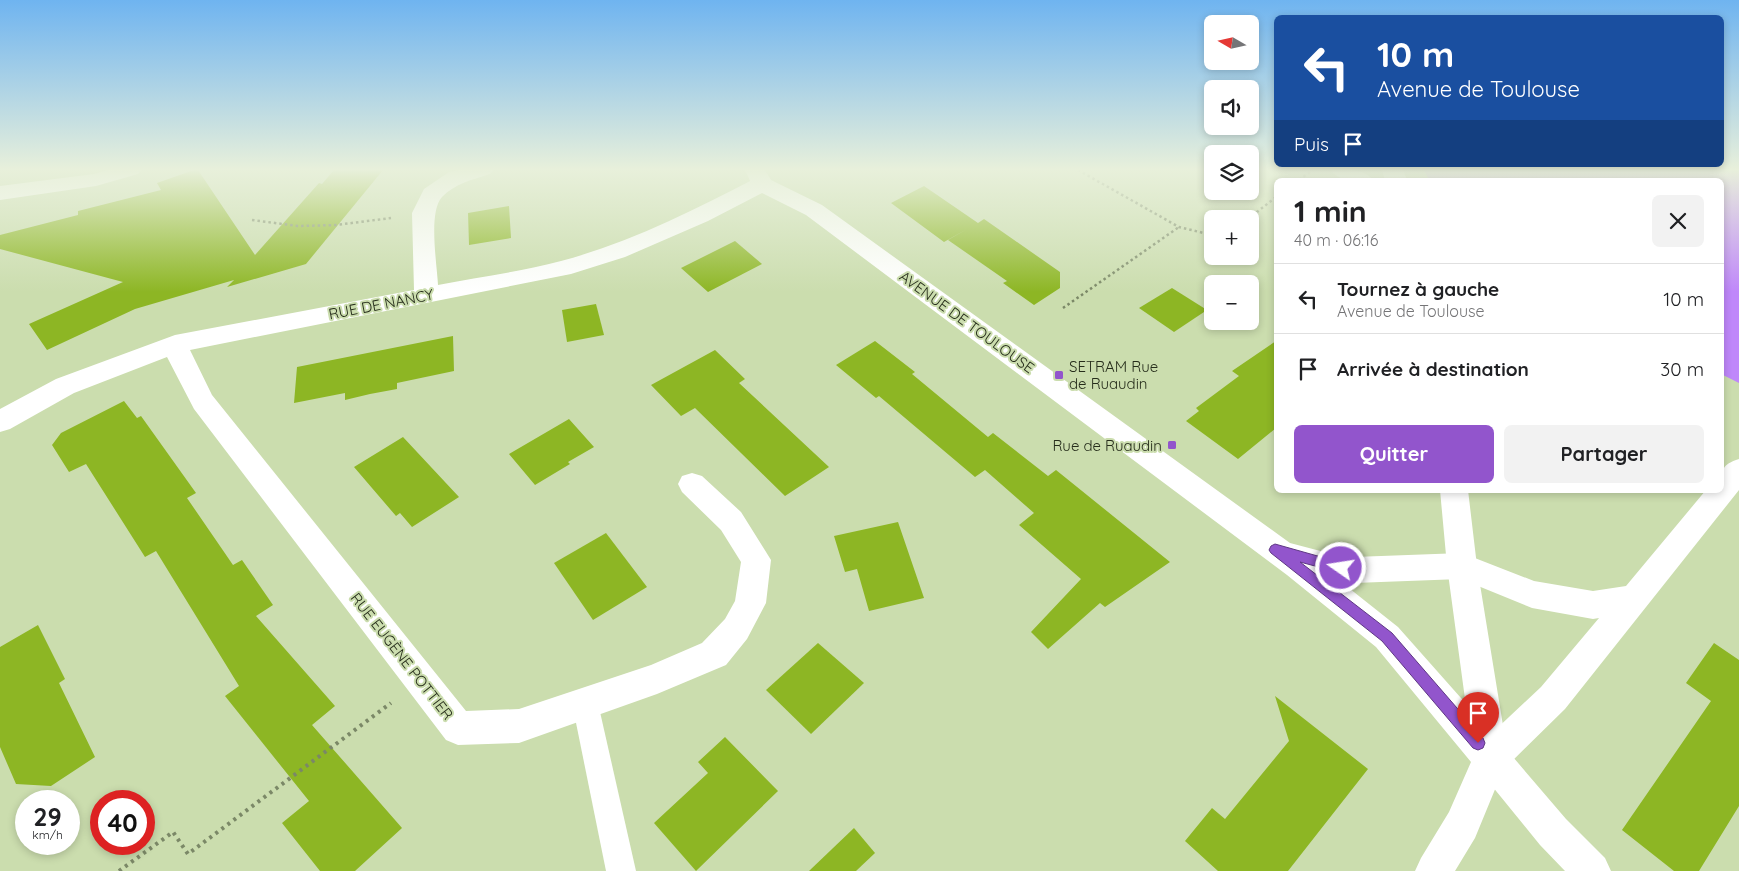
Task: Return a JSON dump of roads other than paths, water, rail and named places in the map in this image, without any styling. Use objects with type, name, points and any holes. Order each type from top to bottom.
[{"type":"street","points":[[425,211],[426,296]]},
{"type":"street","name":"RUE DE NANCY","points":[[0,422],[65,386],[175,344],[563,269],[617,252],[710,211]]},
{"type":"street","name":"AVENUE DE TOULOUSE","points":[[815,211],[1275,550],[1387,637],[1553,832],[1592,871]]},
{"type":"street","name":"RUE EUGÈNE POTTIER","points":[[175,344],[186,371],[204,402],[458,728],[519,726],[657,679],[714,654],[736,629],[750,603],[756,560],[731,521],[692,484]]},
{"type":"street","points":[[1724,488],[1739,470]]},
{"type":"street","points":[[1454,493],[1462,566],[1491,758]]},
{"type":"street","points":[[1434,871],[1462,825],[1491,758],[1553,698],[1720,493]]},
{"type":"street","name":"AVENUE DE TOULOUSE","points":[[1275,550],[1328,566],[1354,570],[1462,566]]},
{"type":"street","points":[[1462,566],[1532,594],[1593,605],[1634,598]]},
{"type":"lane","points":[[585,703],[620,871]]},
{"type":"place","name":"SETRAM Rue de Ruaudin","points":[[1059,375]]},
{"type":"place","name":"Rue de Ruaudin","points":[[1172,445]]}]
